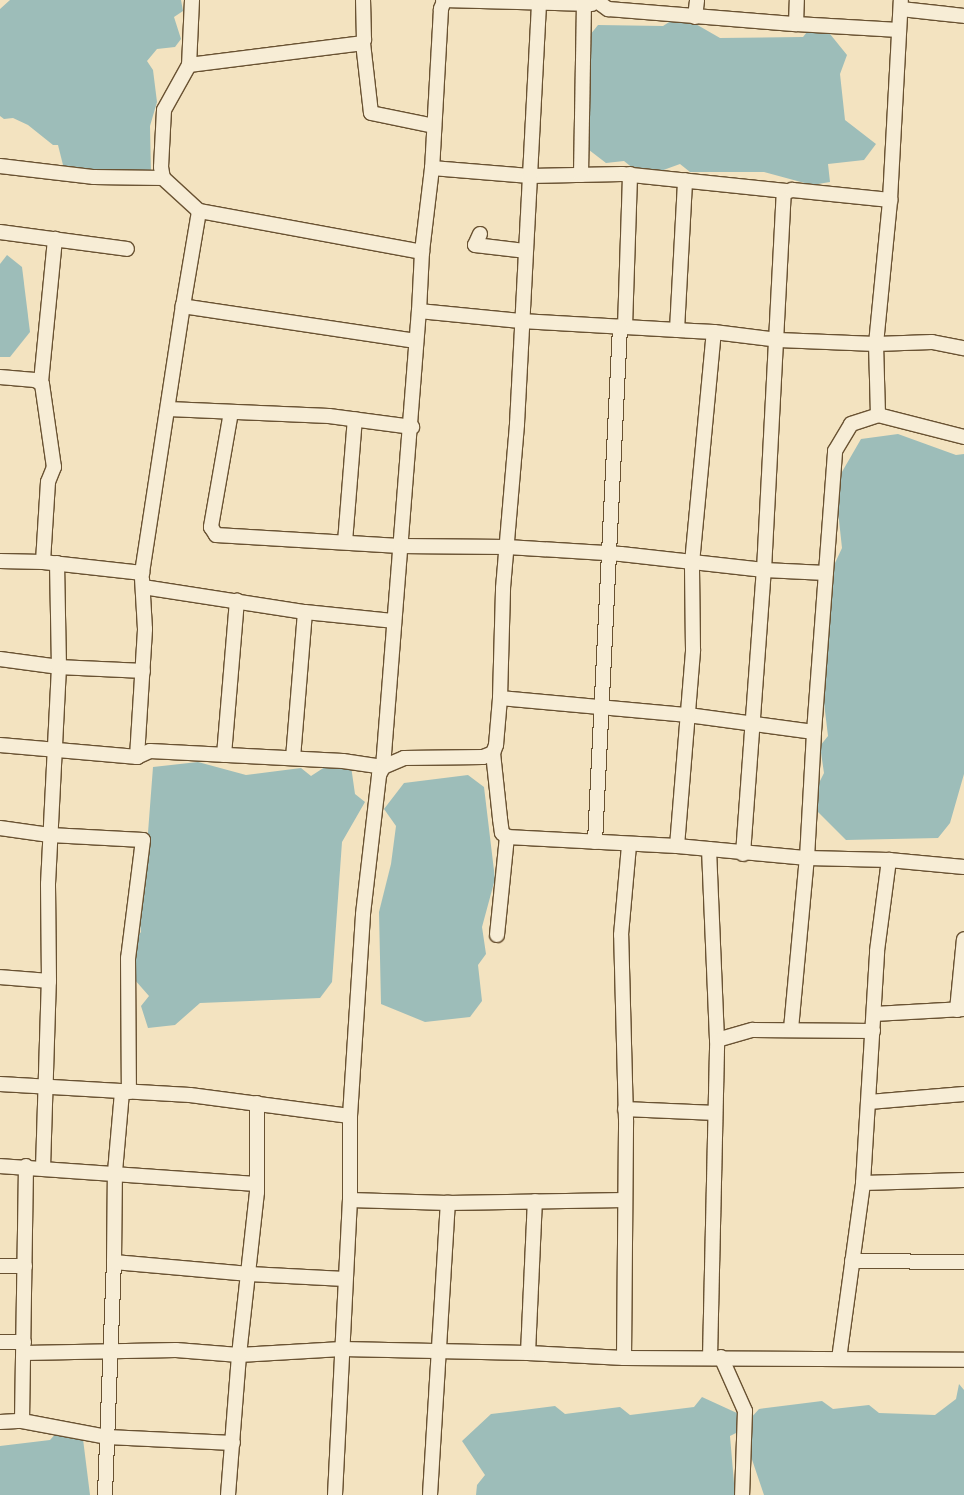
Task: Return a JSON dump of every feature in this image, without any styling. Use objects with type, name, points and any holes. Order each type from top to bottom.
[{"type":"street","points":[[192,0],[189,65],[164,110],[161,167],[163,178],[199,211],[422,252]]},
{"type":"street","points":[[363,0],[363,42],[371,113],[434,126]]},
{"type":"street","points":[[695,17],[697,0]]},
{"type":"street","points":[[796,24],[797,0]]},
{"type":"street","points":[[334,1495],[350,1200],[350,1116],[363,914],[376,788],[383,767],[393,621],[412,427],[422,252],[432,168],[441,9],[444,1],[538,1],[584,4],[600,2],[608,9],[695,17],[899,30]]},
{"type":"street","points":[[538,1],[517,424],[506,547],[500,698],[493,753],[502,833],[507,837],[629,845],[677,846],[743,854],[807,858],[889,860],[964,867]]},
{"type":"street","points":[[581,175],[584,4]]},
{"type":"street","points":[[878,415],[876,344],[890,200],[901,5],[964,16]]},
{"type":"street","points":[[189,65],[363,42]]},
{"type":"street","points":[[0,166],[94,177],[163,178]]},
{"type":"street","points":[[432,168],[530,176],[630,174],[786,191],[890,200]]},
{"type":"street","points":[[595,842],[630,174]]},
{"type":"street","points":[[677,330],[685,180]]},
{"type":"street","points":[[743,854],[754,724],[764,570],[786,191]]},
{"type":"street","points":[[137,757],[145,629],[142,573],[199,211]]},
{"type":"street","points":[[0,232],[127,249]]},
{"type":"street","points":[[480,234],[475,245],[525,251]]},
{"type":"street","points":[[43,562],[48,482],[54,466],[41,382],[55,239]]},
{"type":"street","points":[[183,306],[416,341]]},
{"type":"street","points":[[419,311],[521,321],[714,332],[778,340],[876,344],[932,342],[964,348]]},
{"type":"street","points":[[677,846],[693,650],[692,563],[714,332]]},
{"type":"street","points":[[0,377],[41,382]]},
{"type":"street","points":[[168,409],[355,419],[412,427]]},
{"type":"street","points":[[231,412],[211,527],[213,533],[400,546],[506,547],[609,553],[764,570],[826,573]]},
{"type":"street","points":[[791,1029],[807,858],[814,732],[835,451],[851,424],[878,415],[964,437]]},
{"type":"street","points":[[345,542],[355,419]]},
{"type":"street","points":[[0,561],[57,563],[142,573]]},
{"type":"street","points":[[43,1168],[50,981],[50,835],[59,667],[57,563]]},
{"type":"street","points":[[143,587],[305,612],[393,621]]},
{"type":"street","points":[[224,755],[237,601]]},
{"type":"street","points":[[293,758],[305,612]]},
{"type":"street","points":[[0,659],[59,667],[143,671]]},
{"type":"street","points":[[500,698],[688,715],[814,732]]},
{"type":"street","points":[[0,745],[137,757],[150,751],[344,761],[383,767],[404,758],[483,757],[493,753]]},
{"type":"street","points":[[0,828],[50,835],[143,840],[128,958],[126,1092],[116,1172],[105,1495]]},
{"type":"street","points":[[497,935],[507,837]]},
{"type":"street","points":[[624,1358],[626,1109],[621,935],[629,845]]},
{"type":"street","points":[[709,849],[717,1040],[716,1358],[745,1411],[742,1495]]},
{"type":"street","points":[[839,1359],[863,1183],[877,951],[889,860]]},
{"type":"street","points":[[874,1014],[960,1009],[964,939]]},
{"type":"street","points":[[0,977],[50,981]]},
{"type":"street","points":[[717,1040],[753,1030],[791,1029],[873,1031]]},
{"type":"street","points":[[0,1084],[190,1095],[350,1116]]},
{"type":"street","points":[[869,1102],[964,1094]]},
{"type":"street","points":[[228,1495],[239,1355],[257,1192],[257,1103]]},
{"type":"street","points":[[626,1109],[716,1113]]},
{"type":"street","points":[[0,1166],[26,1166],[116,1172],[256,1184]]},
{"type":"street","points":[[22,1421],[26,1166]]},
{"type":"street","points":[[863,1183],[964,1180]]},
{"type":"street","points":[[350,1200],[448,1202],[626,1200]]},
{"type":"street","points":[[528,1353],[535,1201]]},
{"type":"street","points":[[430,1495],[448,1202]]},
{"type":"street","points":[[852,1261],[964,1262]]},
{"type":"street","points":[[114,1262],[249,1274],[345,1279]]},
{"type":"street","points":[[0,1266],[25,1266]]},
{"type":"street","points":[[0,1342],[24,1347],[109,1351],[176,1350],[239,1355],[342,1349],[438,1350],[624,1358],[964,1360]]},
{"type":"street","points":[[0,1422],[22,1421],[107,1437],[232,1443]]},
{"type":"water","points":[[10,0],[181,0],[183,11],[174,17],[181,39],[175,47],[157,49],[147,61],[153,70],[157,102],[150,126],[151,173],[85,174],[63,165],[58,145],[53,145],[28,125],[13,118],[4,119],[0,116],[0,9]]},
{"type":"water","points":[[680,15],[720,38],[803,37],[811,27],[830,34],[847,55],[840,74],[845,120],[876,144],[864,160],[828,164],[830,182],[812,185],[764,172],[690,172],[680,164],[644,177],[624,161],[606,163],[580,143],[586,40],[598,25],[663,26]]},
{"type":"water","points":[[7,255],[22,267],[30,332],[10,357],[0,357],[0,264]]},
{"type":"water","points":[[898,434],[956,455],[964,454],[964,774],[950,823],[938,838],[846,840],[809,803],[824,773],[820,746],[828,736],[818,653],[831,605],[828,578],[842,548],[835,484],[861,439]]},
{"type":"water","points":[[198,762],[246,775],[301,768],[311,776],[328,765],[351,766],[355,794],[365,802],[342,842],[332,982],[320,998],[200,1003],[175,1025],[148,1028],[141,1006],[149,996],[127,971],[129,947],[141,932],[136,895],[144,885],[153,767]]},
{"type":"water","points":[[468,775],[484,787],[495,879],[482,927],[486,954],[478,965],[482,1001],[470,1017],[425,1022],[381,1004],[379,912],[391,864],[396,826],[384,809],[404,783]]},
{"type":"water","points":[[959,1384],[964,1390],[964,1495],[764,1495],[742,1430],[730,1436],[735,1495],[476,1495],[477,1485],[485,1475],[462,1441],[491,1414],[555,1406],[565,1414],[620,1407],[630,1415],[694,1407],[702,1397],[750,1419],[759,1409],[822,1401],[833,1409],[869,1405],[879,1413],[935,1415],[956,1399]]},
{"type":"water","points":[[59,1430],[82,1431],[90,1495],[0,1495],[0,1446],[50,1440]]}]
